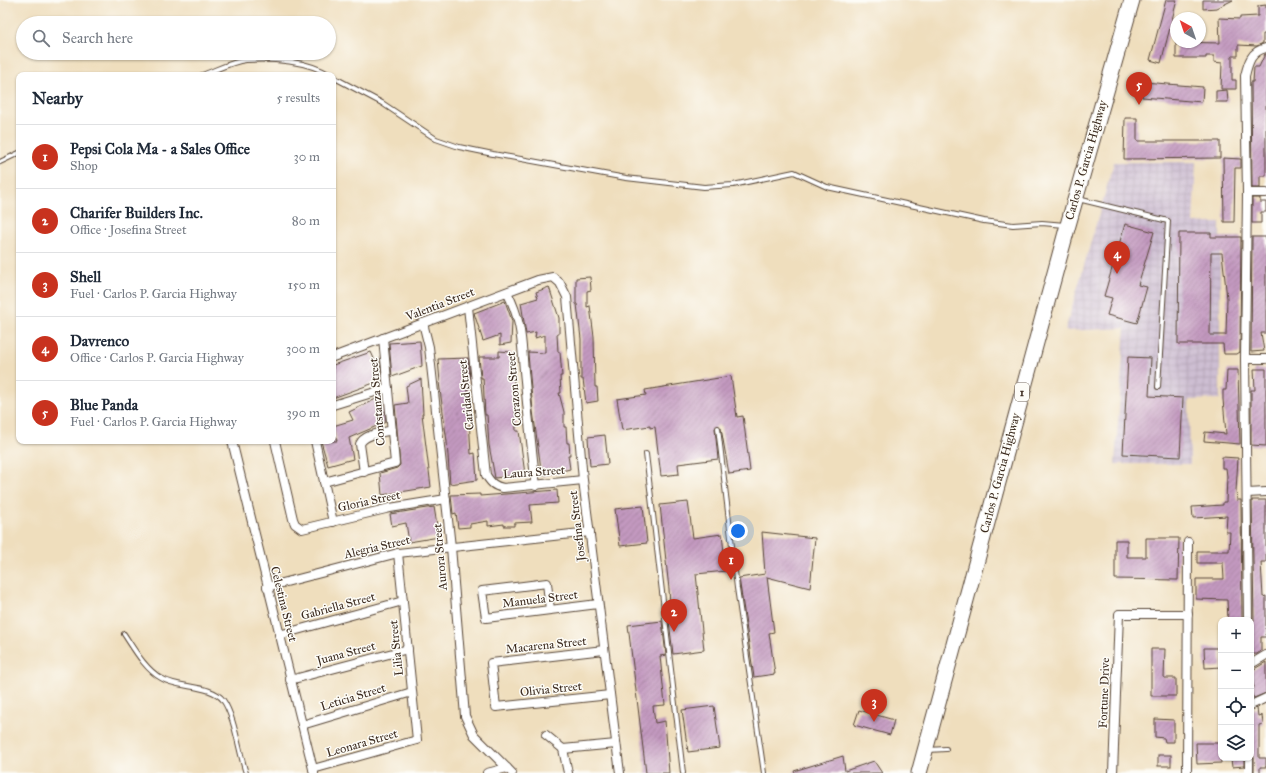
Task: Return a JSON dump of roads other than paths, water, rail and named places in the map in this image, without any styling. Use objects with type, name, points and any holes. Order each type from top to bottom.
[{"type":"highway","name":"Carlos P. Garcia Highway","points":[[920,773],[1075,198],[1129,4],[1139,0]]},
{"type":"street","points":[[1248,617],[1245,359],[1248,193],[1245,76],[1250,59],[1260,49],[1266,48]]},
{"type":"street","points":[[1248,193],[1266,193]]},
{"type":"street","name":"Valentia Street","points":[[336,356],[548,277],[556,279]]},
{"type":"street","name":"Josefina Street","points":[[556,279],[560,283],[567,297],[583,480],[620,773]]},
{"type":"street","name":"Corazon Street","points":[[507,292],[519,318],[522,332],[523,364],[536,486]]},
{"type":"street","name":"Caridad Street","points":[[468,307],[486,475],[489,481]]},
{"type":"street","name":"Aurora Street","points":[[423,323],[429,347],[446,498],[465,716],[474,735],[510,770]]},
{"type":"street","name":"Contstanza Street","points":[[364,472],[395,463],[383,338]]},
{"type":"street","points":[[1245,359],[1266,359]]},
{"type":"street","points":[[336,404],[388,388]]},
{"type":"street","points":[[324,482],[364,472],[360,444],[361,441],[368,436],[392,430]]},
{"type":"street","name":"Celestina Street","points":[[233,444],[313,771]]},
{"type":"street","name":"Gloria Street","points":[[276,444],[293,519],[298,527],[302,529],[390,508],[446,498]]},
{"type":"street","points":[[316,444],[333,522]]},
{"type":"street","name":"Laura Street","points":[[489,481],[494,486],[503,488],[536,486],[583,480]]},
{"type":"street","points":[[1247,493],[1266,492]]},
{"type":"street","name":"Alegria Street","points":[[267,587],[398,553],[590,532]]},
{"type":"street","points":[[1186,773],[1188,542]]},
{"type":"street","name":"Lilia Street","points":[[398,553],[417,740]]},
{"type":"street","name":"Manuela Street","points":[[550,610],[547,583],[482,591],[486,618],[550,610],[598,604]]},
{"type":"street","name":"Gabriella Street","points":[[279,635],[403,601]]},
{"type":"street","name":"Fortune Drive","points":[[1113,773],[1119,614],[1188,614]]},
{"type":"street","name":"Juana Street","points":[[290,680],[408,649]]},
{"type":"street","name":"Macarena Street","points":[[496,707],[491,663],[604,650]]},
{"type":"street","points":[[1254,662],[1266,655]]},
{"type":"street","name":"Leticia Street","points":[[302,725],[412,692]]},
{"type":"street","name":"Olivia Street","points":[[496,707],[610,695]]},
{"type":"street","points":[[1254,704],[1266,698]]},
{"type":"street","points":[[546,735],[563,748],[568,773]]},
{"type":"street","name":"Leonara Street","points":[[313,771],[417,740]]},
{"type":"street","points":[[563,748],[616,744]]},
{"type":"street","points":[[1249,761],[1249,773]]},
{"type":"street","points":[[487,773],[510,770]]},
{"type":"lane","points":[[211,72],[245,60],[259,60],[302,63],[326,72]]},
{"type":"lane","points":[[336,79],[382,103],[436,139],[459,147],[493,154],[626,178],[704,187],[733,185],[794,172],[827,187],[984,221],[1013,226],[1042,223],[1068,225]]},
{"type":"lane","points":[[0,162],[16,154]]},
{"type":"lane","points":[[1075,198],[1168,222],[1158,387]]},
{"type":"lane","points":[[718,428],[736,588],[764,773]]},
{"type":"lane","points":[[646,454],[683,773]]},
{"type":"lane","points":[[124,634],[144,662],[159,678],[170,683],[213,692],[222,699],[228,709],[246,773]]},
{"type":"lane","points":[[926,750],[946,749]]},
{"type":"place","name":"Blue Panda","points":[[1139,105]]},
{"type":"place","name":"Davrenco","points":[[1117,274]]},
{"type":"place","name":"Pepsi Cola Ma - a Sales Office","points":[[731,580]]},
{"type":"place","name":"Charifer Builders Inc.","points":[[674,632]]},
{"type":"place","name":"Shell","points":[[874,722]]}]
